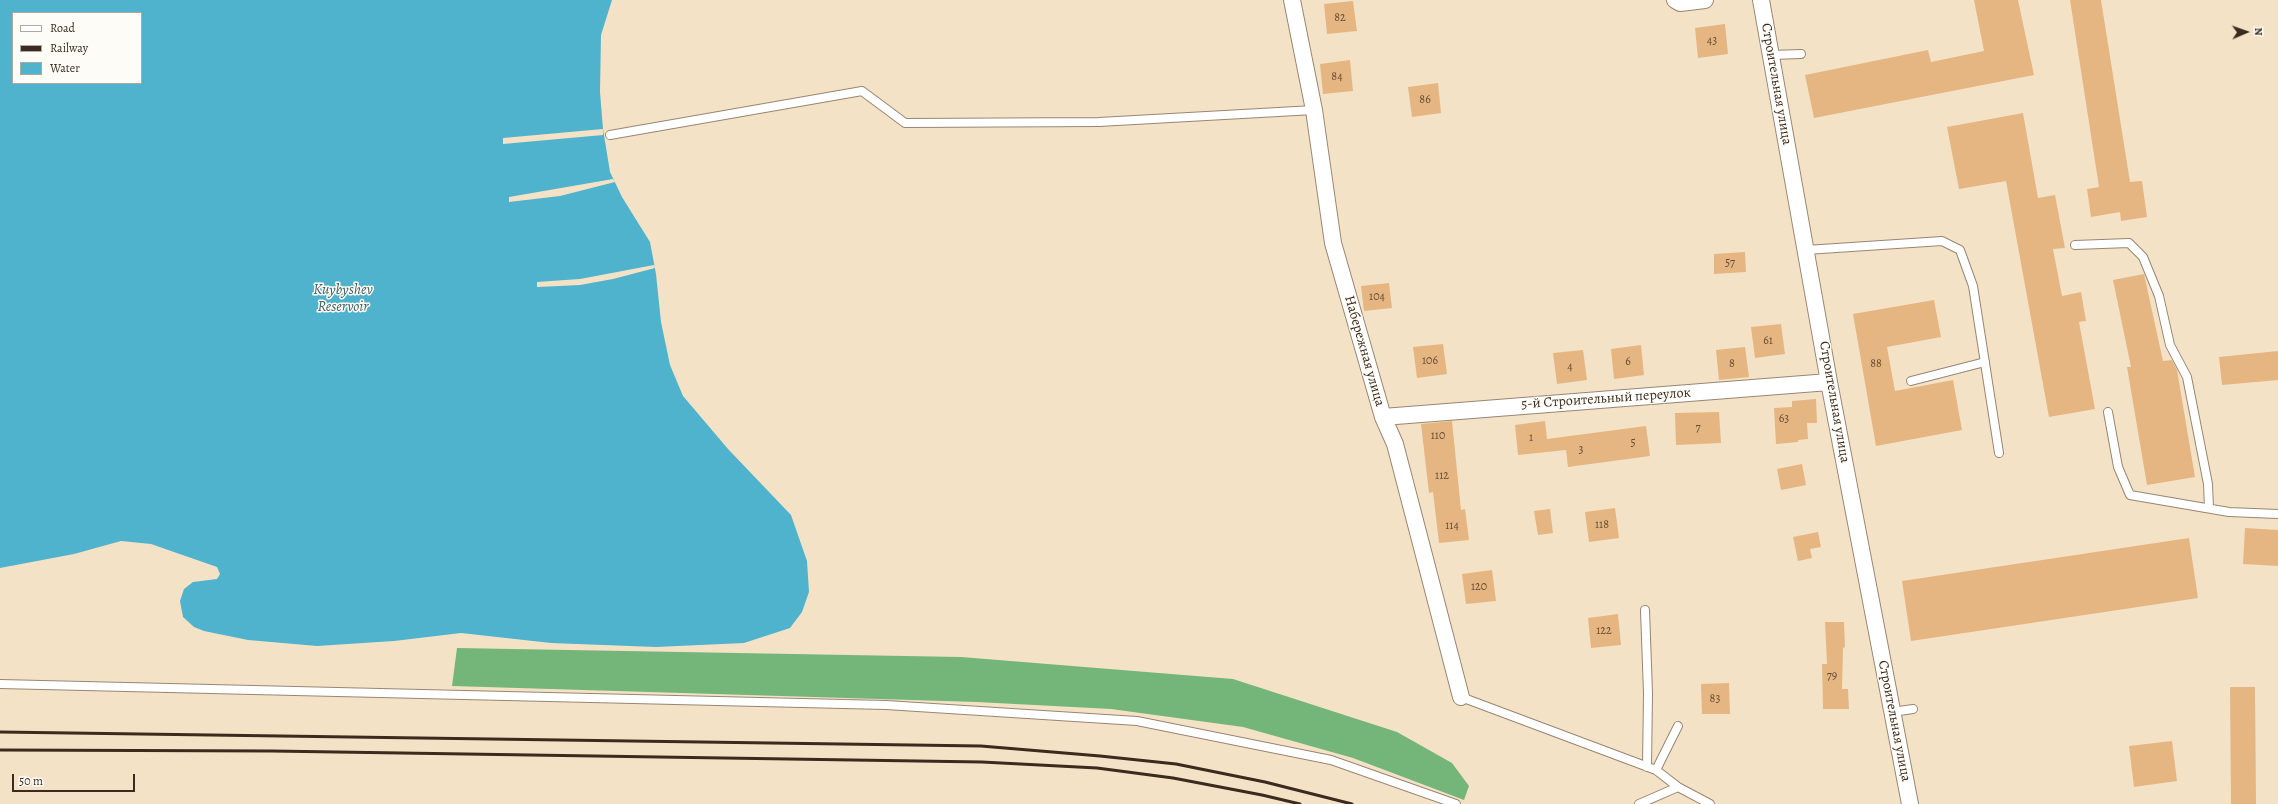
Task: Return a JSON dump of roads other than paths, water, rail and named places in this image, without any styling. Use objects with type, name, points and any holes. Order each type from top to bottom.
[{"type":"street","name":"Набережная улица","points":[[1292,0],[1314,110],[1332,243],[1382,417],[1395,444],[1461,697]]},
{"type":"street","points":[[1675,0],[1680,3],[1705,0]]},
{"type":"street","name":"Строительная улица","points":[[1761,0],[1830,382],[1910,804]]},
{"type":"street","name":"5-й Строительный переулок","points":[[1382,417],[1830,382]]},
{"type":"lane","points":[[1771,56],[1801,54]]},
{"type":"lane","points":[[610,135],[862,91],[905,123],[1099,122],[1314,110]]},
{"type":"lane","points":[[1806,250],[1942,241],[1960,250],[1973,286],[1999,453]]},
{"type":"lane","points":[[2075,244],[2129,243],[2143,257],[2159,296],[2170,345],[2187,377],[2208,484],[2209,508]]},
{"type":"lane","points":[[1911,382],[1985,362]]},
{"type":"lane","points":[[2108,412],[2118,467],[2130,495],[2230,512],[2278,514]]},
{"type":"lane","points":[[1645,610],[1648,693],[1647,767]]},
{"type":"lane","points":[[0,684],[886,705],[1137,721],[1331,760],[1456,804]]},
{"type":"lane","points":[[1461,697],[1656,770],[1678,787],[1710,804]]},
{"type":"lane","points":[[1892,712],[1913,709]]},
{"type":"lane","points":[[1656,770],[1678,726]]},
{"type":"lane","points":[[1639,804],[1678,787]]},
{"type":"water","name":"Kuybyshev Reservoir","points":[[0,0],[612,0],[601,35],[600,92],[603,129],[610,172],[622,197],[650,242],[656,274],[661,322],[670,365],[683,396],[728,449],[791,515],[807,561],[809,592],[802,612],[790,628],[744,643],[656,647],[551,643],[461,633],[394,641],[317,646],[248,640],[204,631],[194,627],[183,617],[180,601],[184,589],[193,582],[217,579],[220,574],[217,567],[151,544],[121,541],[74,554],[0,568]]},
{"type":"railway","points":[[0,732],[981,746],[1176,764],[1265,782],[1352,804]]},
{"type":"railway","points":[[0,750],[272,751],[982,762],[1097,768],[1173,778],[1300,804]]}]
